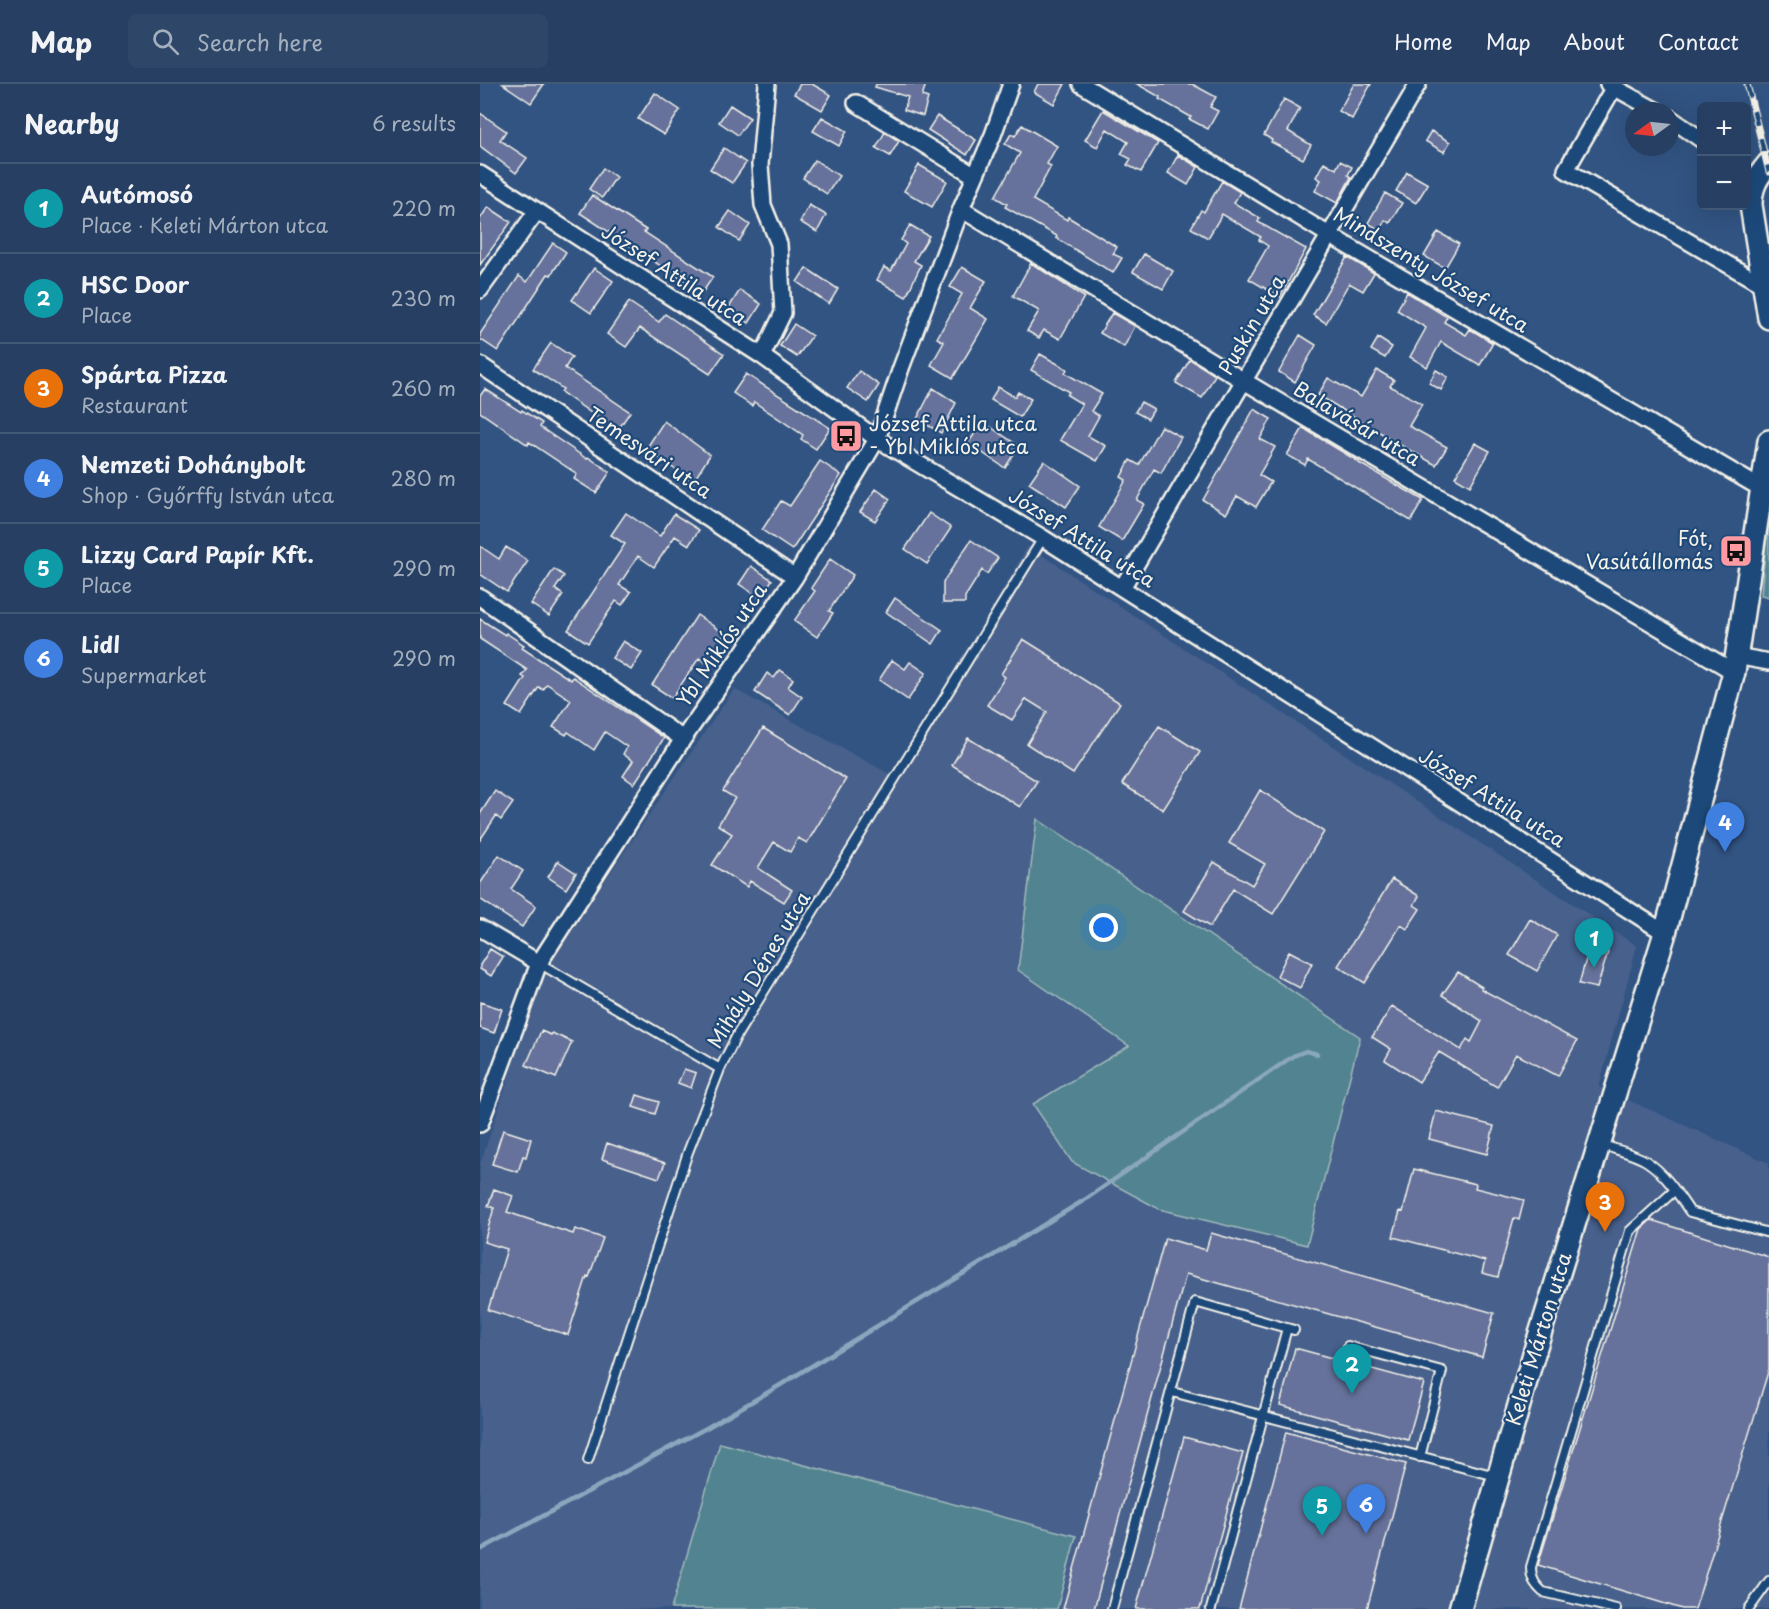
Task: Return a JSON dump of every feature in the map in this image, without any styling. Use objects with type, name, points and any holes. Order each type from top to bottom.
[{"type":"main road","points":[[1751,178],[1769,163]]},
{"type":"main road","points":[[1751,184],[1751,205],[1769,318]]},
{"type":"main road","name":"Keleti Márton utca","points":[[1460,1609],[1535,1350],[1665,933],[1735,664],[1769,441]]},
{"type":"street","points":[[762,356],[783,313],[779,244],[763,205],[760,165],[767,84]]},
{"type":"street","name":"Ybl Miklós utca","points":[[480,1124],[539,963],[683,739],[795,577],[877,439],[901,368],[961,209],[993,135],[1011,84]]},
{"type":"street","name":"Mindszenty József utca","points":[[1081,84],[1329,234],[1762,489]]},
{"type":"street","name":"Puskin utca","points":[[1122,588],[1418,84]]},
{"type":"street","points":[[1640,102],[1611,86],[1566,170],[1763,285]]},
{"type":"street","points":[[856,103],[975,176]]},
{"type":"street","points":[[1679,123],[1697,137]]},
{"type":"street","name":"József Attila utca","points":[[480,174],[762,356],[877,439],[1043,538],[1665,933]]},
{"type":"street","name":"Balavásár utca","points":[[961,209],[1244,381],[1735,664]]},
{"type":"street","points":[[480,290],[537,211]]},
{"type":"street","name":"Temesvári utca","points":[[480,365],[795,577]]},
{"type":"street","points":[[480,597],[683,739]]},
{"type":"street","points":[[1735,664],[1769,662]]},
{"type":"street","points":[[480,928],[539,963]]},
{"type":"lane","name":"Mihály Dénes utca","points":[[588,1460],[688,1152],[720,1069],[743,1024],[1043,538]]},
{"type":"lane","points":[[539,963],[720,1069]]},
{"type":"lane","points":[[1600,1144],[1646,1161],[1675,1190],[1690,1212],[1769,1233]]},
{"type":"lane","points":[[1616,1609],[1543,1592],[1536,1586],[1531,1575],[1531,1567],[1630,1231],[1675,1190]]},
{"type":"lane","points":[[1112,1609],[1196,1302],[1291,1329],[1263,1416],[1211,1609]]},
{"type":"lane","points":[[1348,1346],[1442,1371],[1420,1457]]},
{"type":"lane","points":[[1172,1392],[1498,1477]]},
{"type":"lane","points":[[1749,1609],[1769,1581]]},
{"type":"shaded area","points":[[1028,546],[1637,946],[1599,1087],[1769,1163],[1769,1609],[1057,1609],[1076,1537],[721,1444],[671,1609],[480,1609],[480,1165],[544,971],[734,689],[893,776],[911,749]],"holes":[[[1129,1046],[1072,1162],[1034,1104]]]},
{"type":"green space","points":[[1769,505],[1769,597],[1761,595]]},
{"type":"green space","points":[[1037,819],[1360,1037],[1307,1245],[1159,1209],[1072,1162],[1033,1104],[1129,1046],[1018,970]]},
{"type":"green space","points":[[720,1443],[1076,1536],[1057,1609],[671,1609]]},
{"type":"building","points":[[503,84],[544,84],[531,103]]},
{"type":"building","points":[[800,84],[812,84],[831,95],[822,110],[794,94]]},
{"type":"building","points":[[876,84],[926,84],[922,96],[928,98],[923,116],[904,110],[908,97],[875,87]]},
{"type":"building","points":[[1038,84],[1065,84],[1054,104],[1034,92]]},
{"type":"building","points":[[1137,84],[1192,84],[1216,97],[1210,107],[1218,111],[1208,129]]},
{"type":"building","points":[[1354,84],[1371,84],[1352,119],[1339,111]]},
{"type":"building","points":[[655,93],[680,110],[664,135],[638,119]]},
{"type":"building","points":[[1284,99],[1300,108],[1288,131],[1311,145],[1303,159],[1271,142],[1272,140],[1264,135]]},
{"type":"building","points":[[730,105],[750,118],[738,135],[719,122]]},
{"type":"building","points":[[1103,110],[1158,143],[1141,172],[1127,165],[1131,159],[1121,154],[1128,142],[1107,129],[1097,147],[1085,140]]},
{"type":"building","points":[[480,113],[506,131],[500,140],[527,158],[516,173],[480,146]]},
{"type":"building","points":[[937,116],[976,140],[967,155],[928,130]]},
{"type":"building","points":[[822,117],[847,131],[839,146],[813,131]]},
{"type":"building","points":[[1022,125],[1057,146],[1047,164],[1051,166],[1033,200],[1067,220],[1068,217],[1117,247],[1113,254],[1122,258],[1113,273],[1056,238],[1057,236],[1005,207],[1007,204],[995,197],[1020,153],[1005,144],[1011,134],[1015,136]]},
{"type":"building","points":[[1431,131],[1450,142],[1444,152],[1425,141]]},
{"type":"building","points":[[885,132],[899,141],[890,156],[876,148]]},
{"type":"building","points":[[724,148],[746,163],[732,183],[710,169]]},
{"type":"building","points":[[1178,155],[1198,167],[1188,185],[1168,173]]},
{"type":"building","points":[[815,160],[839,176],[827,194],[803,178]]},
{"type":"building","points":[[1340,161],[1352,167],[1348,175],[1351,177],[1337,203],[1315,191],[1321,180],[1316,177],[1324,162],[1336,169]]},
{"type":"building","points":[[919,165],[947,181],[932,207],[904,191]]},
{"type":"building","points":[[603,168],[616,177],[602,198],[589,189]]},
{"type":"building","points":[[1407,172],[1428,184],[1416,203],[1396,191]]},
{"type":"building","points":[[1222,181],[1240,192],[1234,203],[1260,218],[1258,222],[1306,249],[1280,297],[1249,279],[1268,246],[1259,240],[1261,237],[1222,214],[1208,238],[1191,228],[1201,210],[1204,212]]},
{"type":"building","points":[[1385,193],[1402,203],[1390,223],[1385,220],[1380,230],[1368,223]]},
{"type":"building","points":[[592,195],[713,277],[702,293],[580,213]]},
{"type":"building","points":[[809,205],[826,215],[817,232],[800,222]]},
{"type":"building","points":[[488,207],[511,222],[480,265],[480,219]]},
{"type":"building","points":[[730,211],[750,225],[739,241],[719,227]]},
{"type":"building","points":[[910,225],[929,236],[914,261],[921,265],[906,297],[877,280],[884,267],[891,271],[906,244],[901,240]]},
{"type":"building","points":[[1438,232],[1459,244],[1445,268],[1424,256]]},
{"type":"building","points":[[553,243],[566,252],[551,275],[548,274],[498,351],[480,339],[480,334],[519,276],[527,282]]},
{"type":"building","points":[[1144,254],[1173,271],[1163,289],[1133,272]]},
{"type":"building","points":[[1347,257],[1374,273],[1363,291],[1349,283],[1326,323],[1313,315]]},
{"type":"building","points":[[1031,263],[1084,297],[1060,339],[1044,330],[1039,338],[1027,331],[1039,311],[1013,296]]},
{"type":"building","points":[[962,267],[986,281],[970,308],[988,319],[953,378],[931,365],[944,342],[937,338],[962,294],[950,287]]},
{"type":"building","points":[[594,268],[613,281],[591,313],[572,300]]},
{"type":"building","points":[[806,268],[838,289],[829,304],[797,282]]},
{"type":"building","points":[[740,290],[761,304],[749,323],[728,309]]},
{"type":"building","points":[[1407,292],[1447,317],[1444,322],[1466,335],[1470,329],[1493,343],[1480,365],[1441,342],[1427,367],[1410,357],[1426,328],[1397,310]]},
{"type":"building","points":[[629,302],[659,322],[665,314],[724,354],[710,374],[640,328],[626,347],[607,334]]},
{"type":"building","points":[[1112,313],[1135,326],[1124,347],[1100,333]]},
{"type":"building","points":[[794,324],[812,336],[797,357],[780,346]]},
{"type":"building","points":[[1300,335],[1316,345],[1295,382],[1279,372]]},
{"type":"building","points":[[1378,338],[1392,347],[1385,358],[1371,350]]},
{"type":"building","points":[[551,343],[572,357],[565,368],[630,412],[617,431],[561,392],[563,389],[533,369]]},
{"type":"building","points":[[1040,354],[1067,369],[1065,373],[1102,394],[1091,411],[1099,416],[1088,436],[1106,446],[1097,461],[1060,440],[1082,404],[1067,395],[1069,392],[1031,370]]},
{"type":"building","points":[[1190,359],[1215,375],[1202,398],[1176,383]]},
{"type":"building","points":[[1377,370],[1394,380],[1390,386],[1422,404],[1409,426],[1447,447],[1436,465],[1318,395],[1328,378],[1361,397]]},
{"type":"building","points":[[1436,370],[1448,377],[1441,390],[1429,383]]},
{"type":"building","points":[[859,371],[879,385],[868,402],[847,388]]},
{"type":"building","points":[[746,374],[830,428],[816,449],[801,439],[803,435],[754,402],[752,406],[733,393]]},
{"type":"building","points":[[998,387],[1015,397],[1018,392],[1031,399],[1020,417],[991,400]]},
{"type":"building","points":[[933,388],[956,403],[941,433],[917,419]]},
{"type":"building","points":[[485,389],[542,423],[540,427],[610,472],[596,493],[574,479],[577,474],[529,442],[528,445],[480,412],[480,396]]},
{"type":"building","points":[[1141,402],[1154,409],[1148,419],[1135,412]]},
{"type":"building","points":[[1254,409],[1271,419],[1260,439],[1275,447],[1259,475],[1271,482],[1256,507],[1237,496],[1226,514],[1203,500]]},
{"type":"building","points":[[664,421],[710,455],[693,482],[646,449]]},
{"type":"building","points":[[983,422],[1019,446],[1005,468],[968,443]]},
{"type":"building","points":[[1161,426],[1181,437],[1161,473],[1154,469],[1137,500],[1144,504],[1122,541],[1099,527],[1126,480],[1121,477],[1130,460],[1139,465]]},
{"type":"building","points":[[1303,428],[1423,500],[1411,521],[1308,459],[1305,465],[1287,455]]},
{"type":"building","points":[[1475,443],[1490,451],[1470,486],[1455,477]]},
{"type":"building","points":[[820,461],[841,475],[792,550],[762,530],[781,501],[790,506]]},
{"type":"building","points":[[1044,461],[1080,486],[1066,507],[1029,483]]},
{"type":"building","points":[[876,489],[890,499],[875,521],[860,512]]},
{"type":"building","points":[[626,513],[660,536],[674,514],[699,530],[689,545],[675,536],[654,567],[638,556],[619,585],[631,592],[622,605],[616,601],[588,643],[568,630],[625,544],[611,535]]},
{"type":"building","points":[[929,513],[951,528],[927,564],[905,549]]},
{"type":"building","points":[[971,540],[998,558],[987,574],[982,570],[965,597],[965,603],[943,603],[943,582]]},
{"type":"building","points":[[480,546],[499,559],[506,547],[528,561],[507,592],[480,574]]},
{"type":"building","points":[[830,559],[853,575],[829,611],[833,613],[817,637],[794,621],[815,591],[811,588]]},
{"type":"building","points":[[751,566],[772,580],[760,598],[739,584]]},
{"type":"building","points":[[554,569],[564,576],[555,589],[563,595],[549,616],[531,604]]},
{"type":"building","points":[[895,598],[942,630],[933,644],[886,612]]},
{"type":"building","points":[[697,615],[725,634],[706,663],[699,658],[672,698],[652,685]]},
{"type":"building","points":[[480,619],[505,635],[506,633],[524,645],[522,648],[571,680],[573,677],[664,738],[634,784],[623,776],[633,761],[623,754],[627,747],[605,732],[594,750],[568,732],[566,735],[553,727],[571,700],[547,684],[543,690],[539,687],[521,715],[507,706],[525,678],[522,676],[527,670],[480,639]]},
{"type":"building","points":[[1023,639],[1120,703],[1073,774],[1027,744],[1047,712],[1026,699],[1012,720],[987,705],[1005,677],[1001,674]]},
{"type":"building","points":[[623,641],[642,653],[631,670],[612,658]]},
{"type":"building","points":[[892,660],[905,669],[910,662],[926,673],[908,700],[879,680]]},
{"type":"building","points":[[780,670],[793,679],[788,687],[802,697],[790,715],[755,692],[767,673],[774,678]]},
{"type":"building","points":[[1159,726],[1200,752],[1163,810],[1122,784]]},
{"type":"building","points":[[763,728],[846,779],[807,843],[798,838],[790,852],[774,842],[758,868],[792,890],[784,902],[750,881],[747,887],[712,865],[732,834],[718,825],[735,798],[723,791]]},
{"type":"building","points":[[968,738],[1037,781],[1020,807],[952,765]]},
{"type":"building","points":[[1260,790],[1324,832],[1273,914],[1233,889],[1210,927],[1184,911],[1214,862],[1252,885],[1265,864],[1229,843]]},
{"type":"building","points":[[495,791],[513,803],[501,820],[496,816],[480,840],[480,814]]},
{"type":"building","points":[[499,855],[523,871],[511,889],[536,906],[522,927],[480,899],[480,884]]},
{"type":"building","points":[[558,861],[576,873],[566,889],[548,877]]},
{"type":"building","points":[[1392,879],[1419,896],[1414,905],[1420,909],[1407,929],[1401,925],[1365,983],[1338,966]]},
{"type":"building","points":[[1530,919],[1557,935],[1537,971],[1509,955]]},
{"type":"building","points":[[1590,945],[1608,952],[1597,988],[1579,984]]},
{"type":"building","points":[[490,949],[503,957],[491,976],[480,969]]},
{"type":"building","points":[[1289,951],[1312,963],[1300,988],[1277,976]]},
{"type":"building","points":[[1458,972],[1482,987],[1481,989],[1577,1041],[1558,1076],[1516,1054],[1497,1087],[1439,1052],[1419,1082],[1385,1060],[1391,1049],[1372,1037],[1392,1006],[1461,1050],[1467,1039],[1471,1042],[1482,1021],[1442,995]]},
{"type":"building","points":[[480,1002],[502,1009],[494,1033],[480,1028]]},
{"type":"building","points":[[541,1031],[572,1042],[556,1078],[526,1065]]},
{"type":"building","points":[[684,1069],[696,1073],[691,1088],[678,1083]]},
{"type":"building","points":[[637,1095],[659,1102],[655,1114],[633,1107]]},
{"type":"building","points":[[1436,1111],[1494,1126],[1487,1154],[1429,1139]]},
{"type":"building","points":[[503,1130],[531,1139],[526,1157],[523,1156],[518,1172],[492,1164]]},
{"type":"building","points":[[607,1143],[665,1163],[659,1178],[602,1159]]},
{"type":"building","points":[[1414,1169],[1476,1184],[1475,1188],[1524,1200],[1519,1220],[1514,1218],[1498,1277],[1482,1273],[1485,1261],[1393,1237],[1400,1211],[1403,1212]]},
{"type":"building","points":[[494,1189],[513,1196],[507,1212],[573,1234],[575,1229],[603,1238],[589,1277],[587,1276],[568,1335],[488,1310],[507,1249],[484,1242],[494,1208],[488,1206]]},
{"type":"building","points":[[1651,1220],[1769,1257],[1769,1369],[1695,1609],[1682,1609],[1538,1565],[1641,1229]]},
{"type":"building","points":[[1211,1233],[1494,1313],[1482,1357],[1186,1274],[1094,1609],[1063,1609],[1165,1238],[1206,1250]]},
{"type":"building","points":[[1295,1348],[1424,1383],[1408,1440],[1280,1405]]},
{"type":"building","points":[[1286,1432],[1406,1464],[1367,1609],[1239,1609]]},
{"type":"building","points":[[1184,1437],[1243,1453],[1200,1609],[1136,1609]]},
{"type":"waterway","points":[[480,1550],[708,1427],[777,1387],[1086,1199],[1293,1056],[1306,1051],[1317,1054]]},
{"type":"railway","points":[[1747,84],[1769,172]]},
{"type":"place","name":"József Attila utca - Ybl Miklós utca","points":[[846,436]]},
{"type":"place","name":"Fót, Vasútállomás","points":[[1736,551]]},
{"type":"place","name":"Nemzeti Dohánybolt","points":[[1725,852]]},
{"type":"place","name":"Autómosó","points":[[1594,968]]},
{"type":"place","name":"Spárta Pizza","points":[[1605,1232]]},
{"type":"place","name":"HSC Door","points":[[1352,1394]]},
{"type":"place","name":"Lidl","points":[[1366,1534]]},
{"type":"place","name":"Lizzy Card Papír Kft.","points":[[1322,1536]]}]
